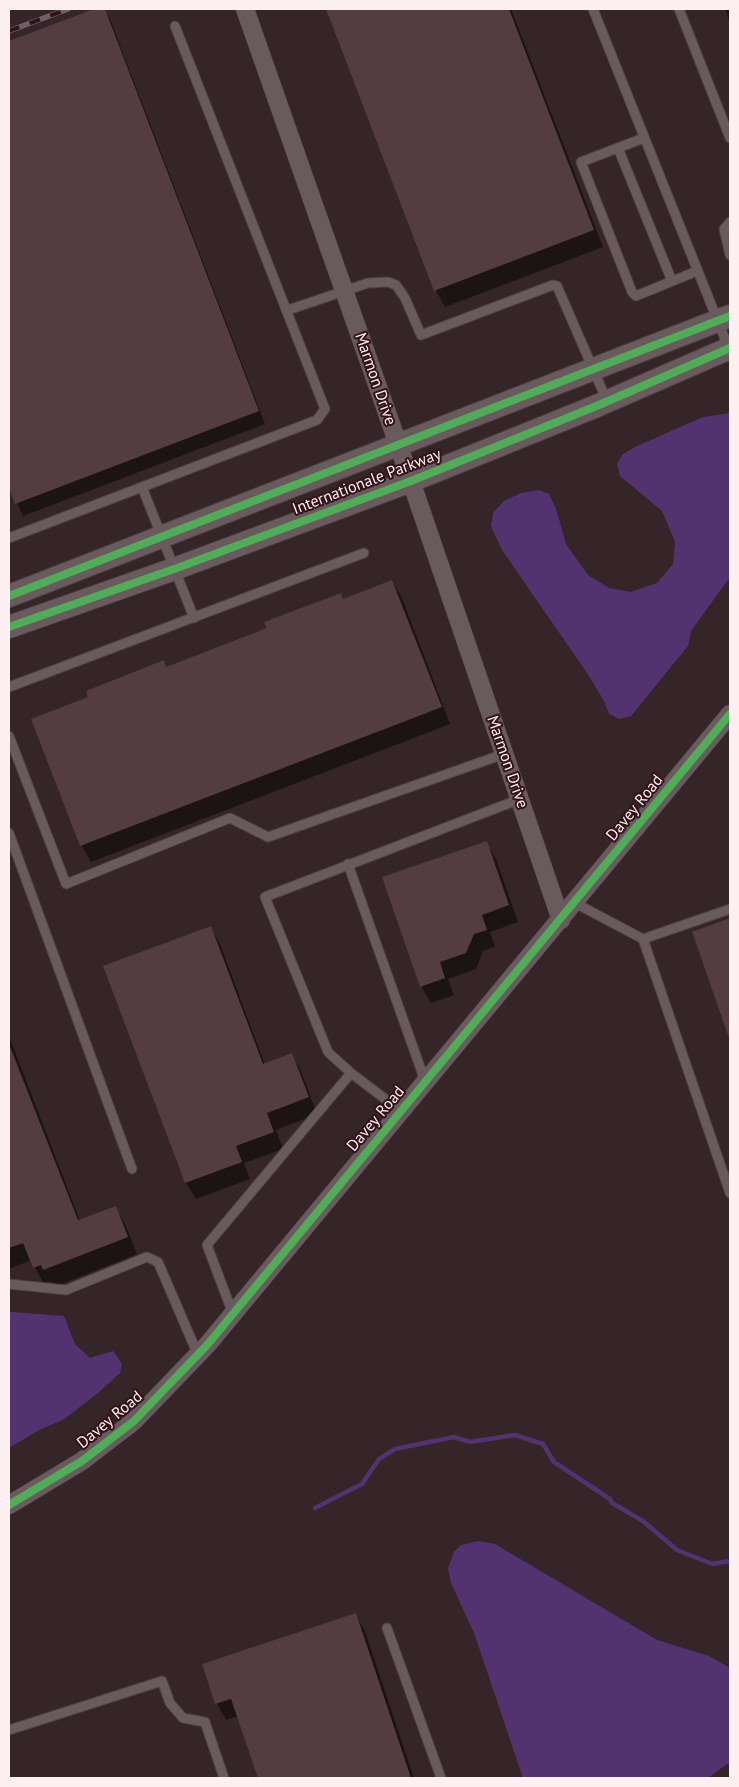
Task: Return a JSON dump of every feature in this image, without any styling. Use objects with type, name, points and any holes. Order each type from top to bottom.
[{"type":"street","name":"Marmon Drive","points":[[245,9],[411,481],[561,920]]},
{"type":"street","name":"Internationale Parkway","points":[[9,596],[724,319]]},
{"type":"street","name":"Internationale Parkway","points":[[9,628],[175,569],[411,481],[608,401],[729,348]]},
{"type":"street","name":"Davey Road","points":[[9,1505],[82,1461],[134,1420],[198,1355],[561,920],[730,714]]},
{"type":"lane","points":[[593,9],[697,270],[724,319],[729,348]]},
{"type":"lane","points":[[679,9],[730,138]]},
{"type":"lane","points":[[9,538],[318,420],[325,410],[288,310],[175,26]]},
{"type":"lane","points":[[644,138],[581,162],[632,292],[636,296],[697,270]]},
{"type":"lane","points":[[618,148],[672,281]]},
{"type":"lane","points":[[730,222],[724,229],[730,255]]},
{"type":"lane","points":[[288,310],[344,290],[378,281],[396,285],[405,298],[421,335],[553,285],[558,286],[608,401]]},
{"type":"lane","points":[[142,487],[160,537],[194,618]]},
{"type":"lane","points":[[9,687],[364,553]]},
{"type":"lane","points":[[9,736],[66,884],[230,818],[268,837],[504,754]]},
{"type":"lane","points":[[401,1111],[328,1052],[265,897],[520,799]]},
{"type":"lane","points":[[9,833],[132,1169]]},
{"type":"lane","points":[[348,864],[426,1081]]},
{"type":"lane","points":[[575,903],[643,939],[730,1194]]},
{"type":"lane","points":[[643,939],[730,909]]},
{"type":"lane","points":[[233,1314],[207,1245],[351,1072]]},
{"type":"lane","points":[[9,1284],[66,1290],[147,1257],[158,1262],[198,1355]]},
{"type":"lane","points":[[387,1628],[441,1778]]},
{"type":"lane","points":[[9,1730],[162,1681],[170,1703],[183,1718],[205,1722],[224,1778]]},
{"type":"shaded area","points":[[730,413],[730,577],[691,631],[688,646],[631,716],[619,719],[609,714],[604,701],[587,673],[502,550],[491,526],[493,513],[504,501],[521,493],[539,490],[549,494],[556,509],[566,544],[588,575],[609,588],[631,592],[657,583],[673,564],[675,542],[662,511],[620,476],[617,464],[623,454],[637,446],[703,417]]},
{"type":"shaded area","points":[[9,1313],[64,1316],[75,1344],[90,1358],[113,1351],[122,1364],[120,1373],[63,1420],[41,1429],[9,1448]]},
{"type":"shaded area","points":[[479,1541],[495,1544],[657,1640],[709,1656],[730,1668],[730,1762],[708,1778],[523,1778],[474,1633],[451,1583],[448,1568],[454,1552],[461,1545]]},
{"type":"building","points":[[94,9],[105,9],[259,411],[15,504],[9,488],[9,41]]},
{"type":"building","points":[[326,9],[509,9],[594,230],[434,291]]},
{"type":"building","points":[[392,580],[442,707],[80,846],[31,719],[88,697],[86,691],[164,660],[166,667],[267,628],[264,622],[341,593],[343,599]]},
{"type":"building","points":[[487,841],[509,905],[482,915],[487,930],[474,934],[466,953],[440,962],[445,978],[420,987],[382,877]]},
{"type":"building","points":[[730,918],[730,1035],[728,1035],[692,932]]},
{"type":"building","points":[[211,926],[263,1064],[292,1053],[309,1097],[267,1113],[274,1132],[236,1146],[242,1162],[185,1183],[103,966]]},
{"type":"building","points":[[9,1044],[78,1220],[116,1206],[128,1237],[43,1270],[41,1265],[33,1268],[23,1243],[9,1248]]},
{"type":"building","points":[[356,1613],[411,1778],[258,1778],[231,1699],[215,1704],[202,1664]]},
{"type":"waterway","points":[[315,1508],[362,1484],[379,1459],[395,1449],[454,1437],[470,1442],[515,1435],[543,1444],[554,1462],[610,1499],[612,1503],[643,1521],[677,1550],[712,1564],[730,1561]]},
{"type":"railway","points":[[9,31],[68,9]]},
{"type":"cycle path","points":[[9,596],[730,316]]},
{"type":"cycle path","points":[[9,627],[177,568],[411,481],[599,405],[730,348]]},
{"type":"cycle path","points":[[9,1505],[82,1461],[134,1421],[208,1344],[730,714]]}]
